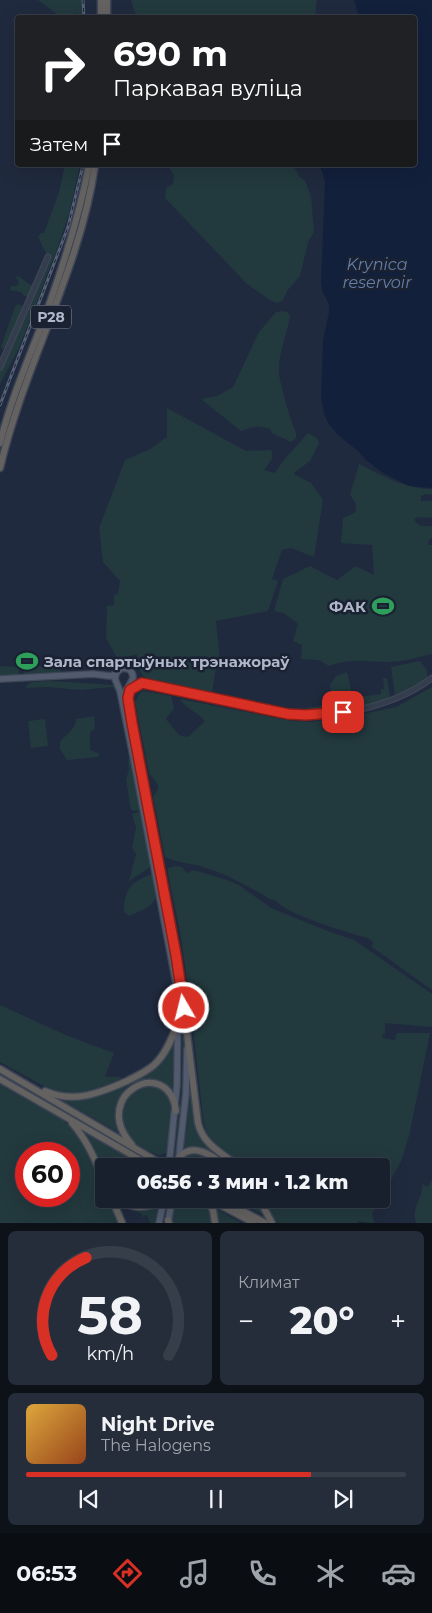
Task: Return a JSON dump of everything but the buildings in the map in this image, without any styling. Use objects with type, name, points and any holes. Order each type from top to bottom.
[{"type":"highway","points":[[100,15],[101,0]]},
{"type":"highway","points":[[107,0],[107,15]]},
{"type":"highway","name":"Р28","points":[[0,443],[14,397],[74,232],[89,167]]},
{"type":"highway","name":"Р28","points":[[0,468],[12,421],[80,234],[95,167]]},
{"type":"highway","points":[[30,1086],[40,1088],[51,1094],[71,1097],[91,1095],[105,1090],[144,1073],[156,1063],[171,1042],[177,1024]]},
{"type":"highway","points":[[186,1024],[197,1118],[202,1135],[210,1145],[228,1158]]},
{"type":"highway","points":[[0,1069],[151,1158]]},
{"type":"highway","points":[[0,1079],[137,1158]]},
{"type":"highway","points":[[136,1150],[126,1138],[119,1121],[121,1103],[128,1091],[141,1084],[159,1085],[173,1099],[176,1111]]},
{"type":"highway","points":[[68,1118],[81,1132],[95,1159]]},
{"type":"highway","points":[[179,1158],[186,1151],[194,1150],[213,1158]]},
{"type":"highway","points":[[116,1208],[122,1223]]},
{"type":"highway","points":[[212,1208],[215,1223]]},
{"type":"highway","points":[[225,1208],[254,1223]]},
{"type":"highway","points":[[237,1208],[264,1223]]},
{"type":"highway","points":[[263,1208],[272,1223]]},
{"type":"main road","points":[[166,1158],[176,1111],[178,994],[133,756],[116,679],[119,670],[126,668],[132,672],[134,677],[126,691],[186,1024],[186,1092],[179,1158]]},
{"type":"main road","points":[[0,679],[93,674],[116,679],[121,686],[130,685]]},
{"type":"main road","points":[[132,723],[128,698],[129,692],[132,688],[142,683]]},
{"type":"main road","points":[[177,1024],[182,1022],[186,1024]]},
{"type":"main road","points":[[159,1223],[161,1208]]},
{"type":"main road","points":[[168,1222],[170,1208]]},
{"type":"street","points":[[0,367],[48,257]]},
{"type":"street","points":[[134,677],[142,683]]},
{"type":"street","points":[[130,685],[142,683],[288,714],[314,714],[348,711],[394,700],[432,678]]},
{"type":"green space","points":[[38,0],[82,0],[84,15],[78,15],[77,12],[75,15],[58,15]]},
{"type":"green space","points":[[131,0],[317,0],[315,15],[138,15],[134,11]]},
{"type":"green space","points":[[65,167],[80,167],[69,214],[56,252],[19,348],[0,384],[0,367],[48,257],[38,237],[41,233],[44,233],[59,192]]},
{"type":"green space","points":[[170,167],[294,167],[305,181],[311,196],[314,232],[308,242],[300,276],[287,291],[283,300],[277,303],[270,300],[247,284],[165,198],[166,188],[173,184],[174,176]]},
{"type":"green space","points":[[18,276],[34,287],[28,296],[24,296],[21,292],[10,290],[11,286],[16,286],[19,283],[15,278]]},
{"type":"green space","points":[[20,304],[24,309],[6,348],[2,349],[1,347],[14,309],[16,305]]},
{"type":"green space","points":[[276,312],[287,312],[290,316],[281,351],[279,373],[281,386],[296,433],[296,438],[291,442],[272,433],[270,429],[262,427],[248,428],[241,431],[201,399],[217,396],[233,387],[259,332]]},
{"type":"green space","points":[[167,408],[246,451],[270,450],[272,452],[272,459],[264,470],[275,473],[308,433],[317,438],[319,443],[310,461],[294,473],[311,483],[323,500],[314,557],[291,548],[282,550],[272,579],[278,581],[268,611],[216,621],[220,660],[216,667],[212,693],[146,679],[139,667],[137,654],[118,660],[106,638],[107,606],[114,605],[114,595],[118,594],[120,581],[103,562],[99,528],[125,460],[150,449],[167,437]]},
{"type":"green space","points":[[359,464],[403,484],[432,489],[432,495],[426,494],[421,496],[421,501],[432,501],[432,518],[418,517],[414,519],[419,525],[432,526],[432,538],[429,540],[428,545],[432,545],[432,654],[399,661],[351,661],[329,666],[319,660],[301,659],[302,645],[293,641],[298,624],[284,613],[274,611],[283,579],[310,566],[337,580],[356,566],[374,575],[372,545],[341,543],[343,518],[356,512],[355,502],[350,495]]},
{"type":"green space","points":[[420,661],[427,670],[427,679],[395,695],[391,667]]},
{"type":"green space","points":[[61,665],[61,672],[25,674],[24,669],[26,667]]},
{"type":"green space","points":[[0,666],[19,667],[19,675],[0,676]]},
{"type":"green space","points":[[347,672],[353,698],[381,694],[381,689],[384,689],[383,678],[387,678],[390,697],[373,705],[362,707],[337,711],[305,712],[306,708],[321,706],[327,701],[327,695],[331,693],[330,685],[336,676]]},
{"type":"green space","points":[[51,681],[114,685],[116,692],[113,687],[80,690],[48,687],[26,688],[32,682]]},
{"type":"green space","points":[[432,687],[432,990],[372,947],[373,942],[368,938],[303,917],[275,900],[223,874],[165,857],[153,797],[158,789],[158,785],[149,773],[135,702],[143,691],[171,696],[174,708],[166,719],[179,735],[188,737],[205,721],[180,699],[291,721],[311,722],[396,707]]},
{"type":"green space","points":[[94,716],[95,729],[90,732],[90,750],[100,754],[98,757],[67,760],[60,749],[60,742],[73,729],[76,719]]},
{"type":"green space","points":[[45,719],[48,746],[31,748],[28,721]]},
{"type":"green space","points":[[133,758],[141,809],[137,811],[131,810],[126,779],[129,770],[128,759]]},
{"type":"green space","points":[[141,811],[152,866],[129,881],[136,854],[132,848],[136,828],[132,814]]},
{"type":"green space","points":[[182,867],[187,873],[194,870],[239,885],[271,908],[354,940],[432,994],[432,1027],[385,1023],[385,1034],[381,1036],[395,1040],[397,1033],[430,1033],[409,1136],[401,1161],[390,1182],[390,1158],[234,1158],[214,1143],[206,1132],[192,1020],[193,1014],[197,1009],[196,1002],[189,993],[168,868]]},
{"type":"green space","points":[[153,874],[157,889],[156,898],[148,907],[129,916],[124,912],[127,892],[134,883]]},
{"type":"green space","points":[[0,1005],[68,1036],[114,1053],[105,1077],[124,1079],[91,1093],[58,1094],[0,1062]]},
{"type":"green space","points":[[183,1025],[185,1025],[183,1094],[177,1157],[174,1158],[181,1094]]},
{"type":"green space","points":[[175,1036],[174,1095],[157,1082],[148,1080],[131,1084],[124,1090],[119,1099],[117,1119],[121,1134],[64,1101],[64,1099],[69,1099],[146,1073]]},
{"type":"green space","points":[[189,1074],[197,1128],[213,1150],[224,1158],[217,1158],[210,1154],[182,1151],[187,1126]]},
{"type":"green space","points":[[0,1083],[61,1119],[77,1131],[85,1142],[95,1166],[95,1208],[113,1208],[119,1223],[0,1223]]},
{"type":"green space","points":[[142,1085],[155,1087],[164,1092],[169,1099],[172,1109],[172,1120],[168,1154],[164,1153],[160,1156],[140,1146],[125,1132],[122,1102]]},
{"type":"green space","points":[[86,1133],[128,1158],[97,1158]]},
{"type":"green space","points":[[188,1152],[201,1153],[210,1158],[183,1158]]},
{"type":"green space","points":[[432,1179],[432,1223],[416,1223],[415,1212],[422,1184],[428,1187]]},
{"type":"green space","points":[[148,1208],[159,1208],[155,1223],[150,1223],[147,1215],[143,1218],[141,1213],[136,1212]]},
{"type":"green space","points":[[173,1208],[209,1208],[214,1223],[171,1223]]},
{"type":"green space","points":[[213,1208],[241,1223],[218,1223]]},
{"type":"green space","points":[[249,1208],[260,1208],[263,1215]]},
{"type":"green space","points":[[268,1208],[375,1208],[372,1213],[374,1222],[372,1223],[357,1221],[358,1223],[278,1223]]},
{"type":"water","name":"Krynica reservoir","points":[[354,0],[432,0],[432,488],[409,486],[383,473],[366,460],[339,436],[328,423],[324,414],[321,396],[323,340],[329,305],[322,290],[321,281],[325,182],[319,167],[417,167],[417,15],[358,15]]},
{"type":"railway","points":[[83,0],[84,15]]},
{"type":"railway","points":[[0,405],[68,227],[83,167]]},
{"type":"place","name":"ФАК","points":[[383,606]]},
{"type":"place","name":"Зала спартыўных трэнажораў","points":[[27,661]]},
{"type":"route","points":[[184,1008],[176,955],[132,723],[128,698],[130,690],[142,683],[288,714],[306,715],[343,712]]}]
